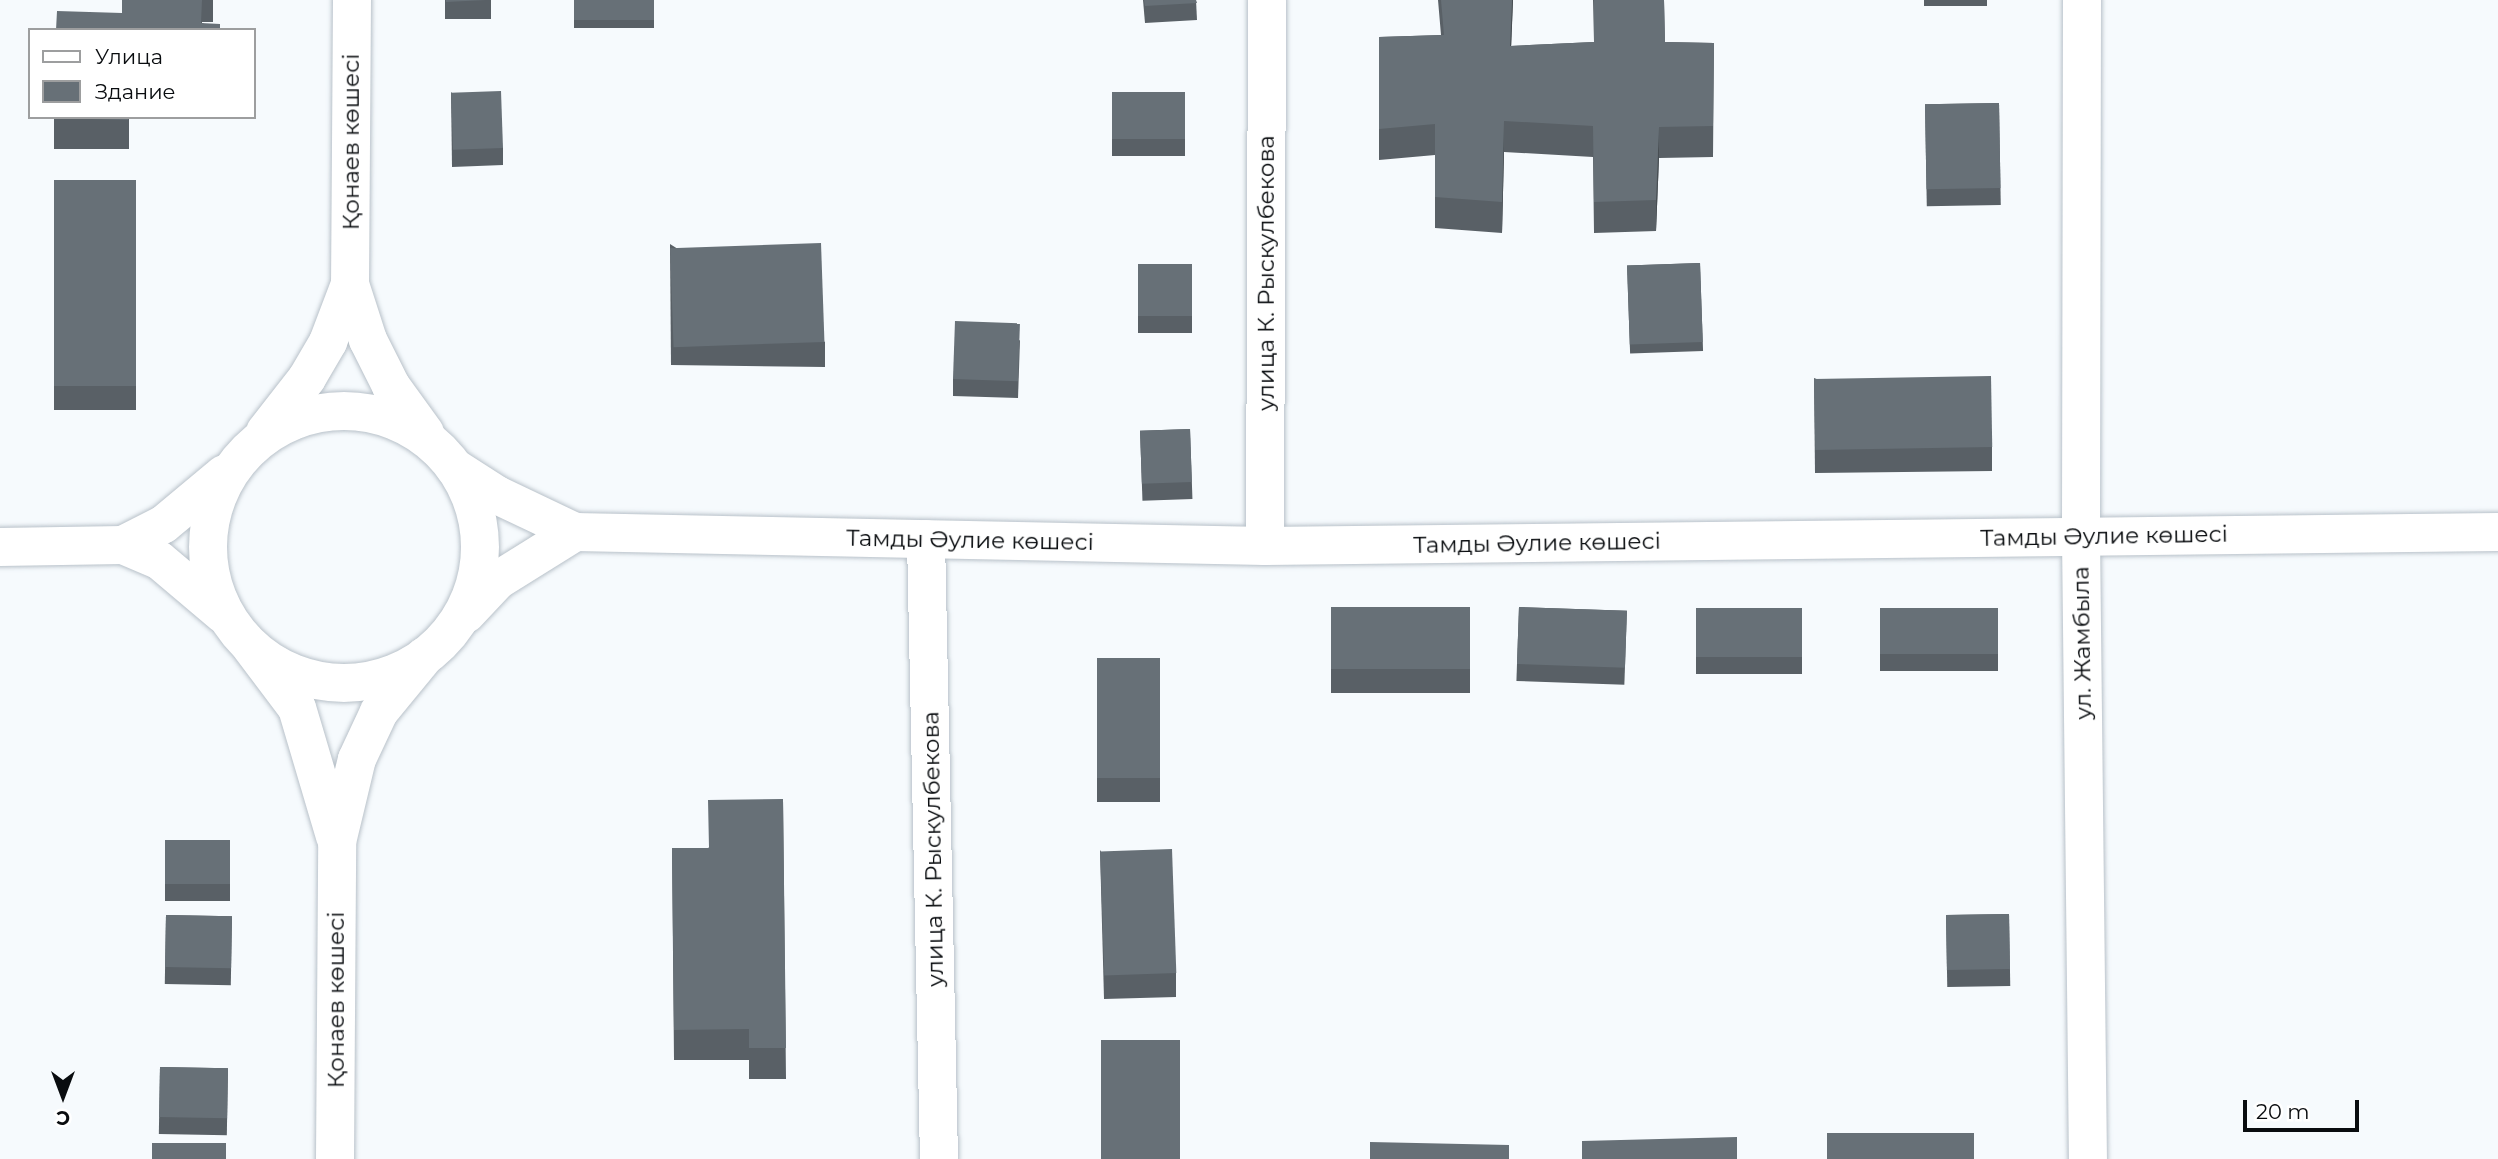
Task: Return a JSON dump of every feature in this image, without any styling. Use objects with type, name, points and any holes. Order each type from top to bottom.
[{"type":"street","name":"Қонаев көшесі","points":[[352,0],[350,284],[368,340],[391,386],[444,455]]},
{"type":"street","name":"улица К. Рыскулбекова","points":[[1265,546],[1267,0]]},
{"type":"street","name":"ул. Жамбыла","points":[[2082,0],[2081,537],[2088,1159]]},
{"type":"street","name":"Қонаев көшесі","points":[[260,438],[307,378],[328,342],[350,284]]},
{"type":"street","points":[[123,545],[164,524],[233,466],[260,438],[301,417],[347,410],[392,419],[497,495],[575,532]]},
{"type":"street","points":[[438,644],[472,594],[481,551],[475,507],[444,455]]},
{"type":"street","points":[[227,618],[211,581],[207,541],[214,501],[233,466]]},
{"type":"street","name":"Тамды Әулие көшесі","points":[[575,532],[1265,546],[2498,532]]},
{"type":"street","points":[[251,647],[290,672],[337,683],[383,677],[438,644],[498,580],[575,532]]},
{"type":"street","name":"улица К. Рыскулбекова","points":[[926,539],[939,1159]]},
{"type":"street","points":[[0,548],[123,545],[159,560],[227,618]]},
{"type":"street","name":"Қонаев көшесі","points":[[227,618],[297,708],[337,842]]},
{"type":"street","name":"Қонаев көшесі","points":[[335,1159],[337,842],[357,759],[379,712],[438,644]]},
{"type":"building","points":[[122,0],[202,0],[201,23],[220,24],[220,28],[56,28],[57,11],[122,13]]},
{"type":"building","points":[[446,0],[486,0],[446,2]]},
{"type":"building","points":[[574,0],[654,0],[654,20],[574,20]]},
{"type":"building","points":[[1144,0],[1196,0],[1197,3],[1145,6]]},
{"type":"building","points":[[1441,0],[1512,0],[1510,46],[1594,42],[1594,0],[1664,0],[1665,42],[1714,43],[1713,126],[1659,127],[1656,200],[1594,202],[1593,126],[1504,121],[1502,202],[1435,197],[1435,124],[1379,129],[1379,37],[1444,35]]},
{"type":"building","points":[[501,91],[503,148],[453,150],[451,93]]},
{"type":"building","points":[[1112,92],[1185,92],[1185,139],[1112,139]]},
{"type":"building","points":[[1999,103],[2000,188],[1926,189],[1925,104]]},
{"type":"building","points":[[54,180],[136,180],[136,386],[54,386]]},
{"type":"building","points":[[821,243],[824,342],[674,347],[670,248]]},
{"type":"building","points":[[1700,263],[1703,342],[1630,344],[1627,266]]},
{"type":"building","points":[[1138,264],[1192,264],[1192,316],[1138,316]]},
{"type":"building","points":[[955,321],[1020,323],[1018,381],[953,379]]},
{"type":"building","points":[[1991,376],[1992,447],[1815,450],[1814,379]]},
{"type":"building","points":[[1190,429],[1192,482],[1142,484],[1140,431]]},
{"type":"building","points":[[1331,607],[1470,607],[1470,669],[1331,669]]},
{"type":"building","points":[[1519,607],[1627,611],[1625,668],[1517,664]]},
{"type":"building","points":[[1696,608],[1802,608],[1802,657],[1696,657]]},
{"type":"building","points":[[1880,608],[1998,608],[1998,654],[1880,654]]},
{"type":"building","points":[[1097,658],[1160,658],[1160,778],[1097,778]]},
{"type":"building","points":[[783,799],[786,1048],[749,1048],[749,1029],[674,1030],[672,848],[709,848],[708,800]]},
{"type":"building","points":[[165,840],[230,840],[230,884],[165,884]]},
{"type":"building","points":[[1172,849],[1176,973],[1104,975],[1100,852]]},
{"type":"building","points":[[2009,914],[2010,969],[1947,970],[1946,915]]},
{"type":"building","points":[[166,915],[232,916],[231,968],[165,967]]},
{"type":"building","points":[[1101,1040],[1180,1040],[1180,1159],[1101,1159]]},
{"type":"building","points":[[160,1067],[228,1068],[227,1118],[159,1117]]},
{"type":"building","points":[[1827,1133],[1974,1133],[1974,1159],[1827,1159]]},
{"type":"building","points":[[1737,1137],[1737,1159],[1582,1159],[1582,1141]]},
{"type":"building","points":[[1370,1142],[1509,1145],[1509,1159],[1370,1159]]},
{"type":"building","points":[[152,1143],[226,1143],[226,1159],[152,1159]]}]
